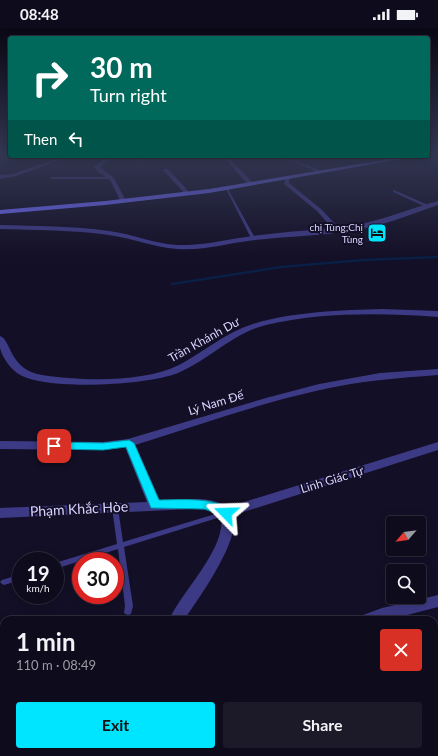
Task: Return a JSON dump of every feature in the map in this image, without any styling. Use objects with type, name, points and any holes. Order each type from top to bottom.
[{"type":"main road","points":[[0,212],[123,201],[227,189]]},
{"type":"street","points":[[117,189],[123,201]]},
{"type":"street","points":[[183,189],[188,194]]},
{"type":"street","points":[[293,189],[319,210],[337,230]]},
{"type":"street","points":[[0,227],[57,228],[110,233],[132,237],[150,243],[176,247],[211,246],[254,238],[370,226],[438,203]]},
{"type":"street","name":"Trần Khánh Dư","points":[[0,339],[12,362],[23,373],[48,379],[122,381],[156,376],[174,371],[245,330],[274,322],[314,314],[354,312],[438,314]]},
{"type":"street","name":"Lý Nam Đế","points":[[0,444],[103,446],[129,443],[270,400],[319,387],[380,376],[438,372]]},
{"type":"street","points":[[129,443],[155,505]]},
{"type":"street","name":"Linh Giác Tự","points":[[226,513],[438,446]]},
{"type":"street","name":"Phạm Khắc Hòe","points":[[0,513],[204,504],[221,509],[226,513]]},
{"type":"street","points":[[179,616],[206,575],[225,536],[229,520],[226,513]]},
{"type":"street","points":[[383,616],[438,601]]},
{"type":"lane","points":[[227,189],[254,238]]},
{"type":"lane","points":[[394,191],[427,206]]},
{"type":"lane","points":[[115,508],[122,546],[129,606],[128,612]]},
{"type":"lane","points":[[64,563],[226,513]]},
{"type":"lane","points":[[4,582],[12,580]]},
{"type":"waterway","points":[[172,284],[281,267],[363,260],[438,257]]},
{"type":"place","name":"chị Tùng;Chị Tùng","points":[[377,233]]},
{"type":"route","points":[[54,446],[81,447],[129,443],[155,505],[204,504],[221,509],[226,513]]}]
